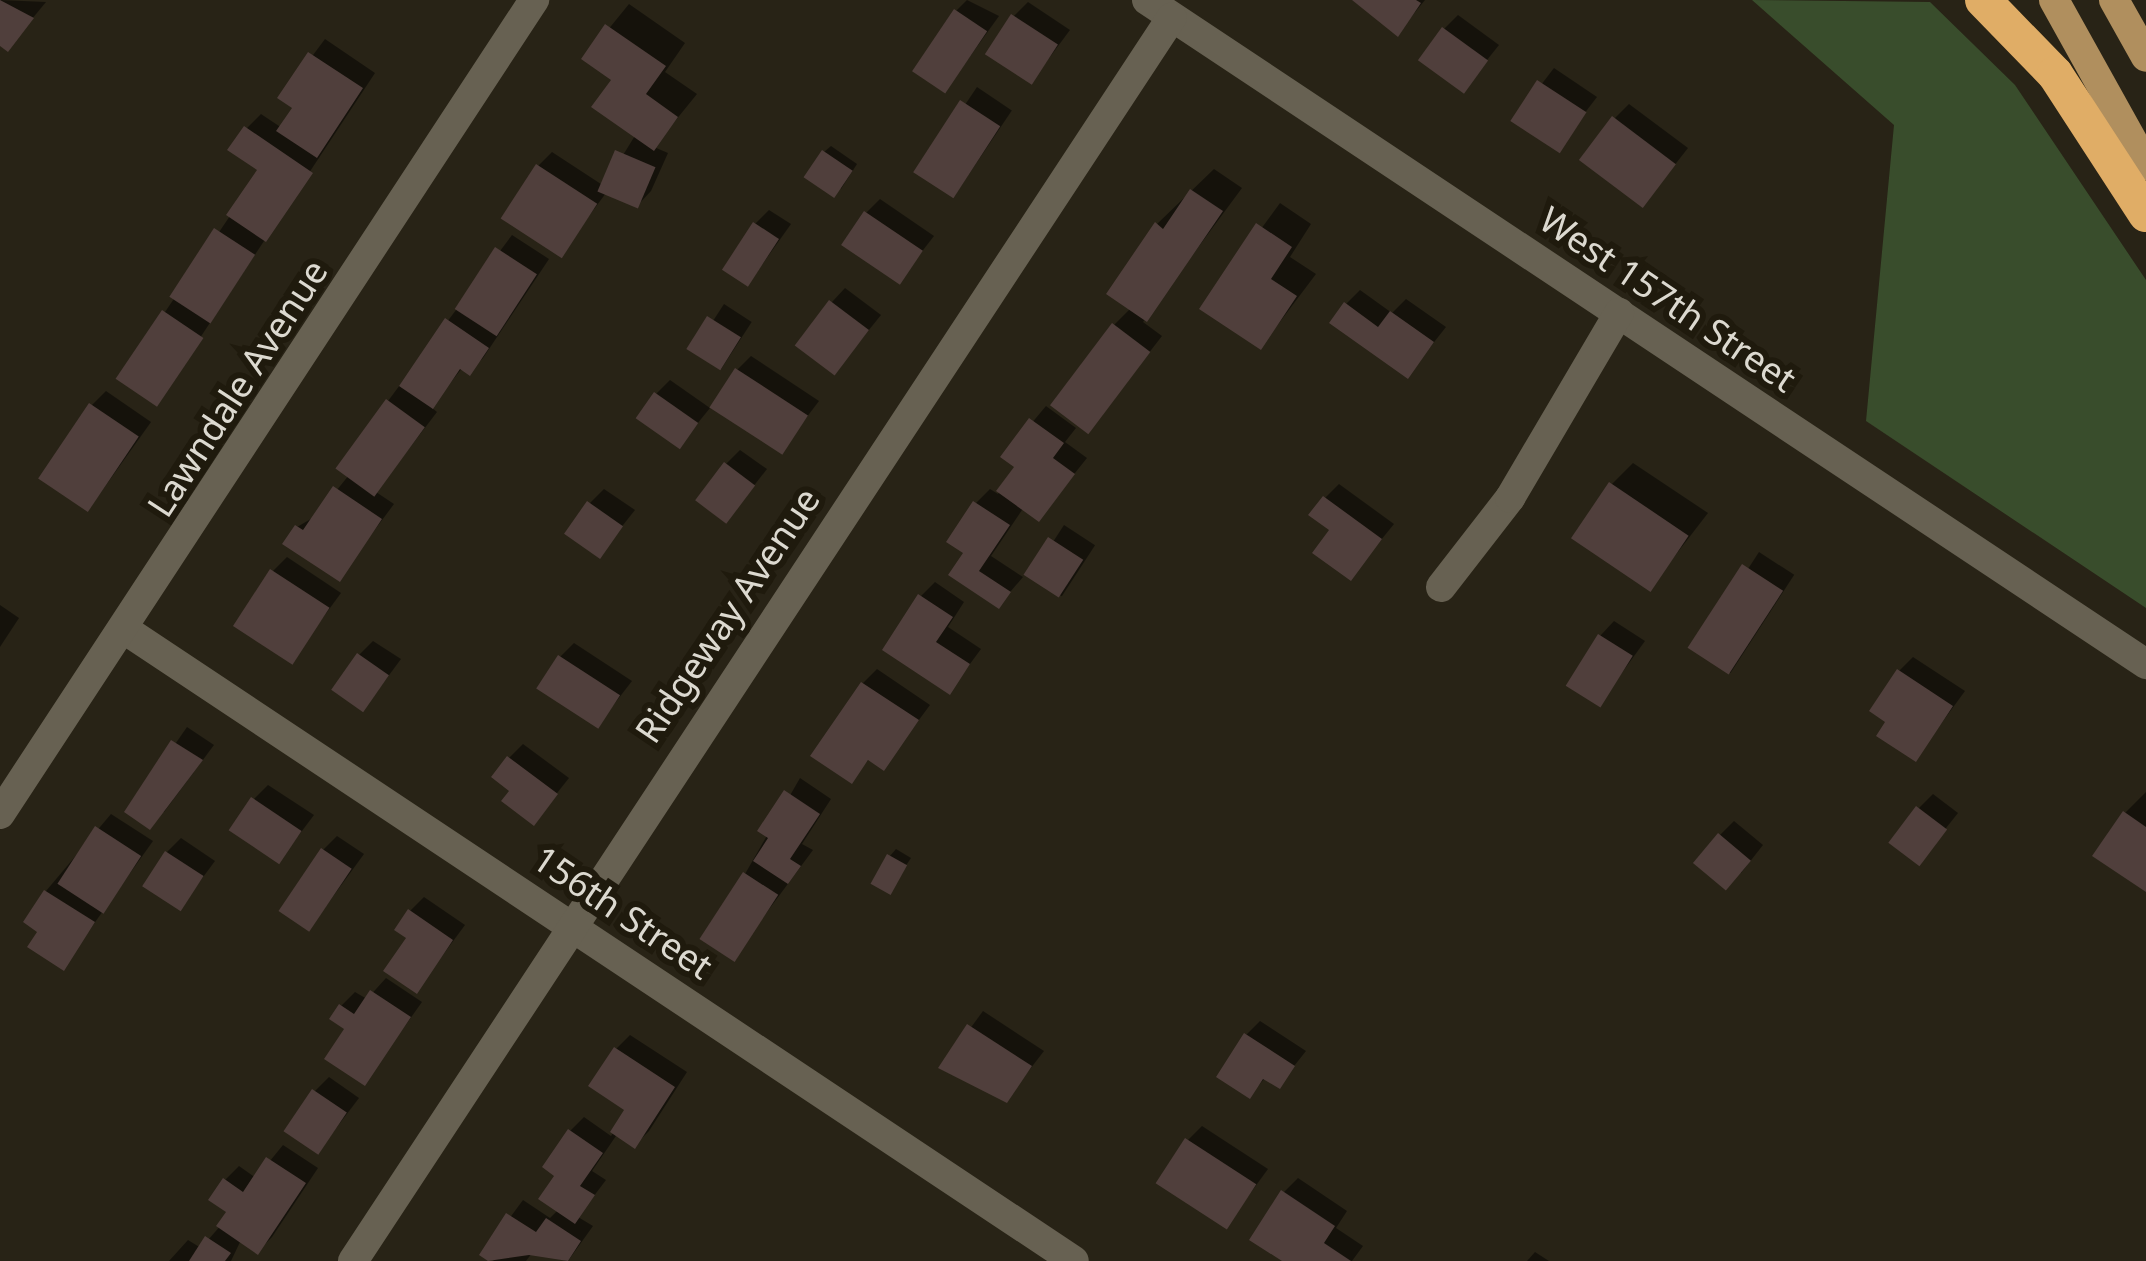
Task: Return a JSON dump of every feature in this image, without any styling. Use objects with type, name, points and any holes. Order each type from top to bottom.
[{"type":"highway","points":[[1983,0],[2055,74],[2146,214]]},
{"type":"main road","points":[[2054,0],[2146,165]]},
{"type":"main road","points":[[2114,0],[2146,57]]},
{"type":"street","name":"Lawndale Avenue","points":[[0,814],[127,631],[534,0]]},
{"type":"street","name":"West 157th Street","points":[[1159,8],[2146,664]]},
{"type":"street","name":"Ridgeway Avenue","points":[[353,1261],[1159,8]]},
{"type":"street","points":[[1441,587],[1510,498],[1618,314]]},
{"type":"street","name":"156th Street","points":[[127,631],[1074,1261]]},
{"type":"green space","points":[[1752,0],[1930,2],[2015,85],[2146,280],[2146,608],[1866,421],[1894,125]]},
{"type":"building","points":[[0,0],[34,18],[8,52],[0,46]]},
{"type":"building","points":[[1352,0],[1416,0],[1421,3],[1398,37]]},
{"type":"building","points":[[954,9],[987,31],[945,94],[912,71]]},
{"type":"building","points":[[1011,14],[1058,44],[1032,85],[985,54]]},
{"type":"building","points":[[605,24],[666,66],[646,94],[678,117],[654,151],[591,107],[611,80],[581,59]]},
{"type":"building","points":[[1442,27],[1488,61],[1464,94],[1418,60]]},
{"type":"building","points":[[308,52],[363,88],[317,158],[276,131],[292,108],[277,98]]},
{"type":"building","points":[[1537,80],[1586,112],[1560,153],[1510,121]]},
{"type":"building","points":[[960,100],[1000,126],[953,198],[913,172]]},
{"type":"building","points":[[1612,116],[1676,164],[1643,208],[1579,160]]},
{"type":"building","points":[[244,126],[313,173],[266,242],[226,215],[257,170],[227,150]]},
{"type":"building","points":[[615,150],[656,167],[638,209],[597,191]]},
{"type":"building","points":[[822,150],[853,171],[834,198],[804,177]]},
{"type":"building","points":[[536,164],[597,204],[562,258],[501,219]]},
{"type":"building","points":[[1190,189],[1223,211],[1147,322],[1106,294],[1155,222],[1163,229]]},
{"type":"building","points":[[864,211],[923,251],[900,285],[841,245]]},
{"type":"building","points":[[753,222],[779,239],[748,287],[722,270]]},
{"type":"building","points":[[1256,223],[1292,247],[1271,279],[1297,296],[1261,350],[1199,309]]},
{"type":"building","points":[[214,228],[255,255],[210,323],[169,297]]},
{"type":"building","points":[[495,247],[537,274],[497,336],[455,309]]},
{"type":"building","points":[[829,300],[869,330],[835,376],[795,346]]},
{"type":"building","points":[[1344,302],[1378,327],[1390,311],[1434,342],[1408,379],[1329,323]]},
{"type":"building","points":[[162,310],[203,338],[157,407],[116,379]]},
{"type":"building","points":[[707,316],[741,337],[720,370],[686,349]]},
{"type":"building","points":[[445,318],[489,348],[470,376],[460,369],[433,409],[399,386]]},
{"type":"building","points":[[1112,323],[1150,352],[1088,434],[1050,405]]},
{"type":"building","points":[[735,368],[808,415],[782,455],[709,407]]},
{"type":"building","points":[[654,392],[698,423],[680,449],[636,418]]},
{"type":"building","points":[[386,399],[425,427],[374,497],[335,469]]},
{"type":"building","points":[[89,403],[139,437],[88,512],[38,478]]},
{"type":"building","points":[[1029,418],[1064,443],[1053,458],[1075,474],[1039,522],[996,491],[1014,467],[1000,457]]},
{"type":"building","points":[[724,462],[755,485],[726,524],[695,500]]},
{"type":"building","points":[[1609,482],[1689,536],[1651,592],[1571,538]]},
{"type":"building","points":[[333,486],[382,519],[340,582],[282,544],[295,525],[303,530]]},
{"type":"building","points":[[1323,496],[1382,539],[1351,581],[1312,553],[1329,530],[1308,515]]},
{"type":"building","points":[[587,501],[623,526],[600,559],[564,534]]},
{"type":"building","points":[[973,501],[1010,525],[979,571],[1011,592],[999,609],[948,575],[963,553],[946,542]]},
{"type":"building","points":[[1048,537],[1083,560],[1059,598],[1023,575]]},
{"type":"building","points":[[1742,564],[1783,591],[1729,675],[1688,648]]},
{"type":"building","points":[[270,569],[330,608],[293,665],[233,626]]},
{"type":"building","points":[[918,594],[953,617],[936,642],[970,664],[950,695],[882,650]]},
{"type":"building","points":[[1598,634],[1633,656],[1600,707],[1566,686]]},
{"type":"building","points":[[357,653],[389,675],[363,712],[331,690]]},
{"type":"building","points":[[558,655],[620,695],[598,729],[536,689]]},
{"type":"building","points":[[1897,669],[1953,706],[1916,762],[1876,736],[1885,722],[1869,711]]},
{"type":"building","points":[[861,682],[919,720],[884,771],[868,760],[852,784],[810,756]]},
{"type":"building","points":[[171,740],[203,760],[150,830],[124,812]]},
{"type":"building","points":[[507,756],[558,794],[534,826],[501,801],[509,791],[491,777]]},
{"type":"building","points":[[784,790],[820,814],[790,859],[801,866],[788,884],[753,861],[768,838],[757,831]]},
{"type":"building","points":[[251,797],[302,831],[279,864],[229,830]]},
{"type":"building","points":[[1916,806],[1947,829],[1919,866],[1888,843]]},
{"type":"building","points":[[2123,811],[2146,827],[2146,892],[2092,856]]},
{"type":"building","points":[[95,826],[141,856],[104,914],[57,884]]},
{"type":"building","points":[[1718,833],[1751,861],[1726,891],[1693,863]]},
{"type":"building","points":[[321,848],[352,869],[309,932],[279,911]]},
{"type":"building","points":[[165,851],[204,876],[181,911],[142,886]]},
{"type":"building","points":[[887,854],[907,865],[891,895],[871,884]]},
{"type":"building","points":[[743,872],[778,895],[735,962],[699,939]]},
{"type":"building","points":[[44,890],[95,922],[64,971],[27,947],[37,932],[23,922]]},
{"type":"building","points":[[408,909],[453,940],[417,994],[383,971],[406,938],[394,930]]},
{"type":"building","points":[[370,990],[411,1017],[365,1086],[324,1059],[344,1029],[329,1019],[339,1004],[354,1014]]},
{"type":"building","points":[[967,1024],[1032,1066],[1007,1103],[938,1068]]},
{"type":"building","points":[[1244,1033],[1295,1066],[1280,1089],[1263,1079],[1250,1099],[1216,1077]]},
{"type":"building","points":[[614,1047],[675,1087],[635,1149],[610,1132],[624,1110],[588,1086]]},
{"type":"building","points":[[312,1089],[347,1112],[318,1155],[283,1131]]},
{"type":"building","points":[[568,1129],[603,1153],[580,1186],[595,1195],[575,1224],[538,1199],[554,1176],[542,1167]]},
{"type":"building","points":[[1185,1138],[1256,1184],[1227,1230],[1156,1183]]},
{"type":"building","points":[[266,1157],[306,1183],[258,1255],[216,1226],[226,1212],[208,1200],[223,1178],[243,1192]]},
{"type":"building","points":[[1281,1190],[1335,1226],[1324,1243],[1351,1261],[1282,1261],[1249,1240]]},
{"type":"building","points":[[506,1213],[536,1232],[546,1218],[581,1241],[568,1261],[529,1255],[488,1261],[479,1255]]},
{"type":"building","points":[[205,1236],[231,1253],[225,1261],[189,1261]]}]
